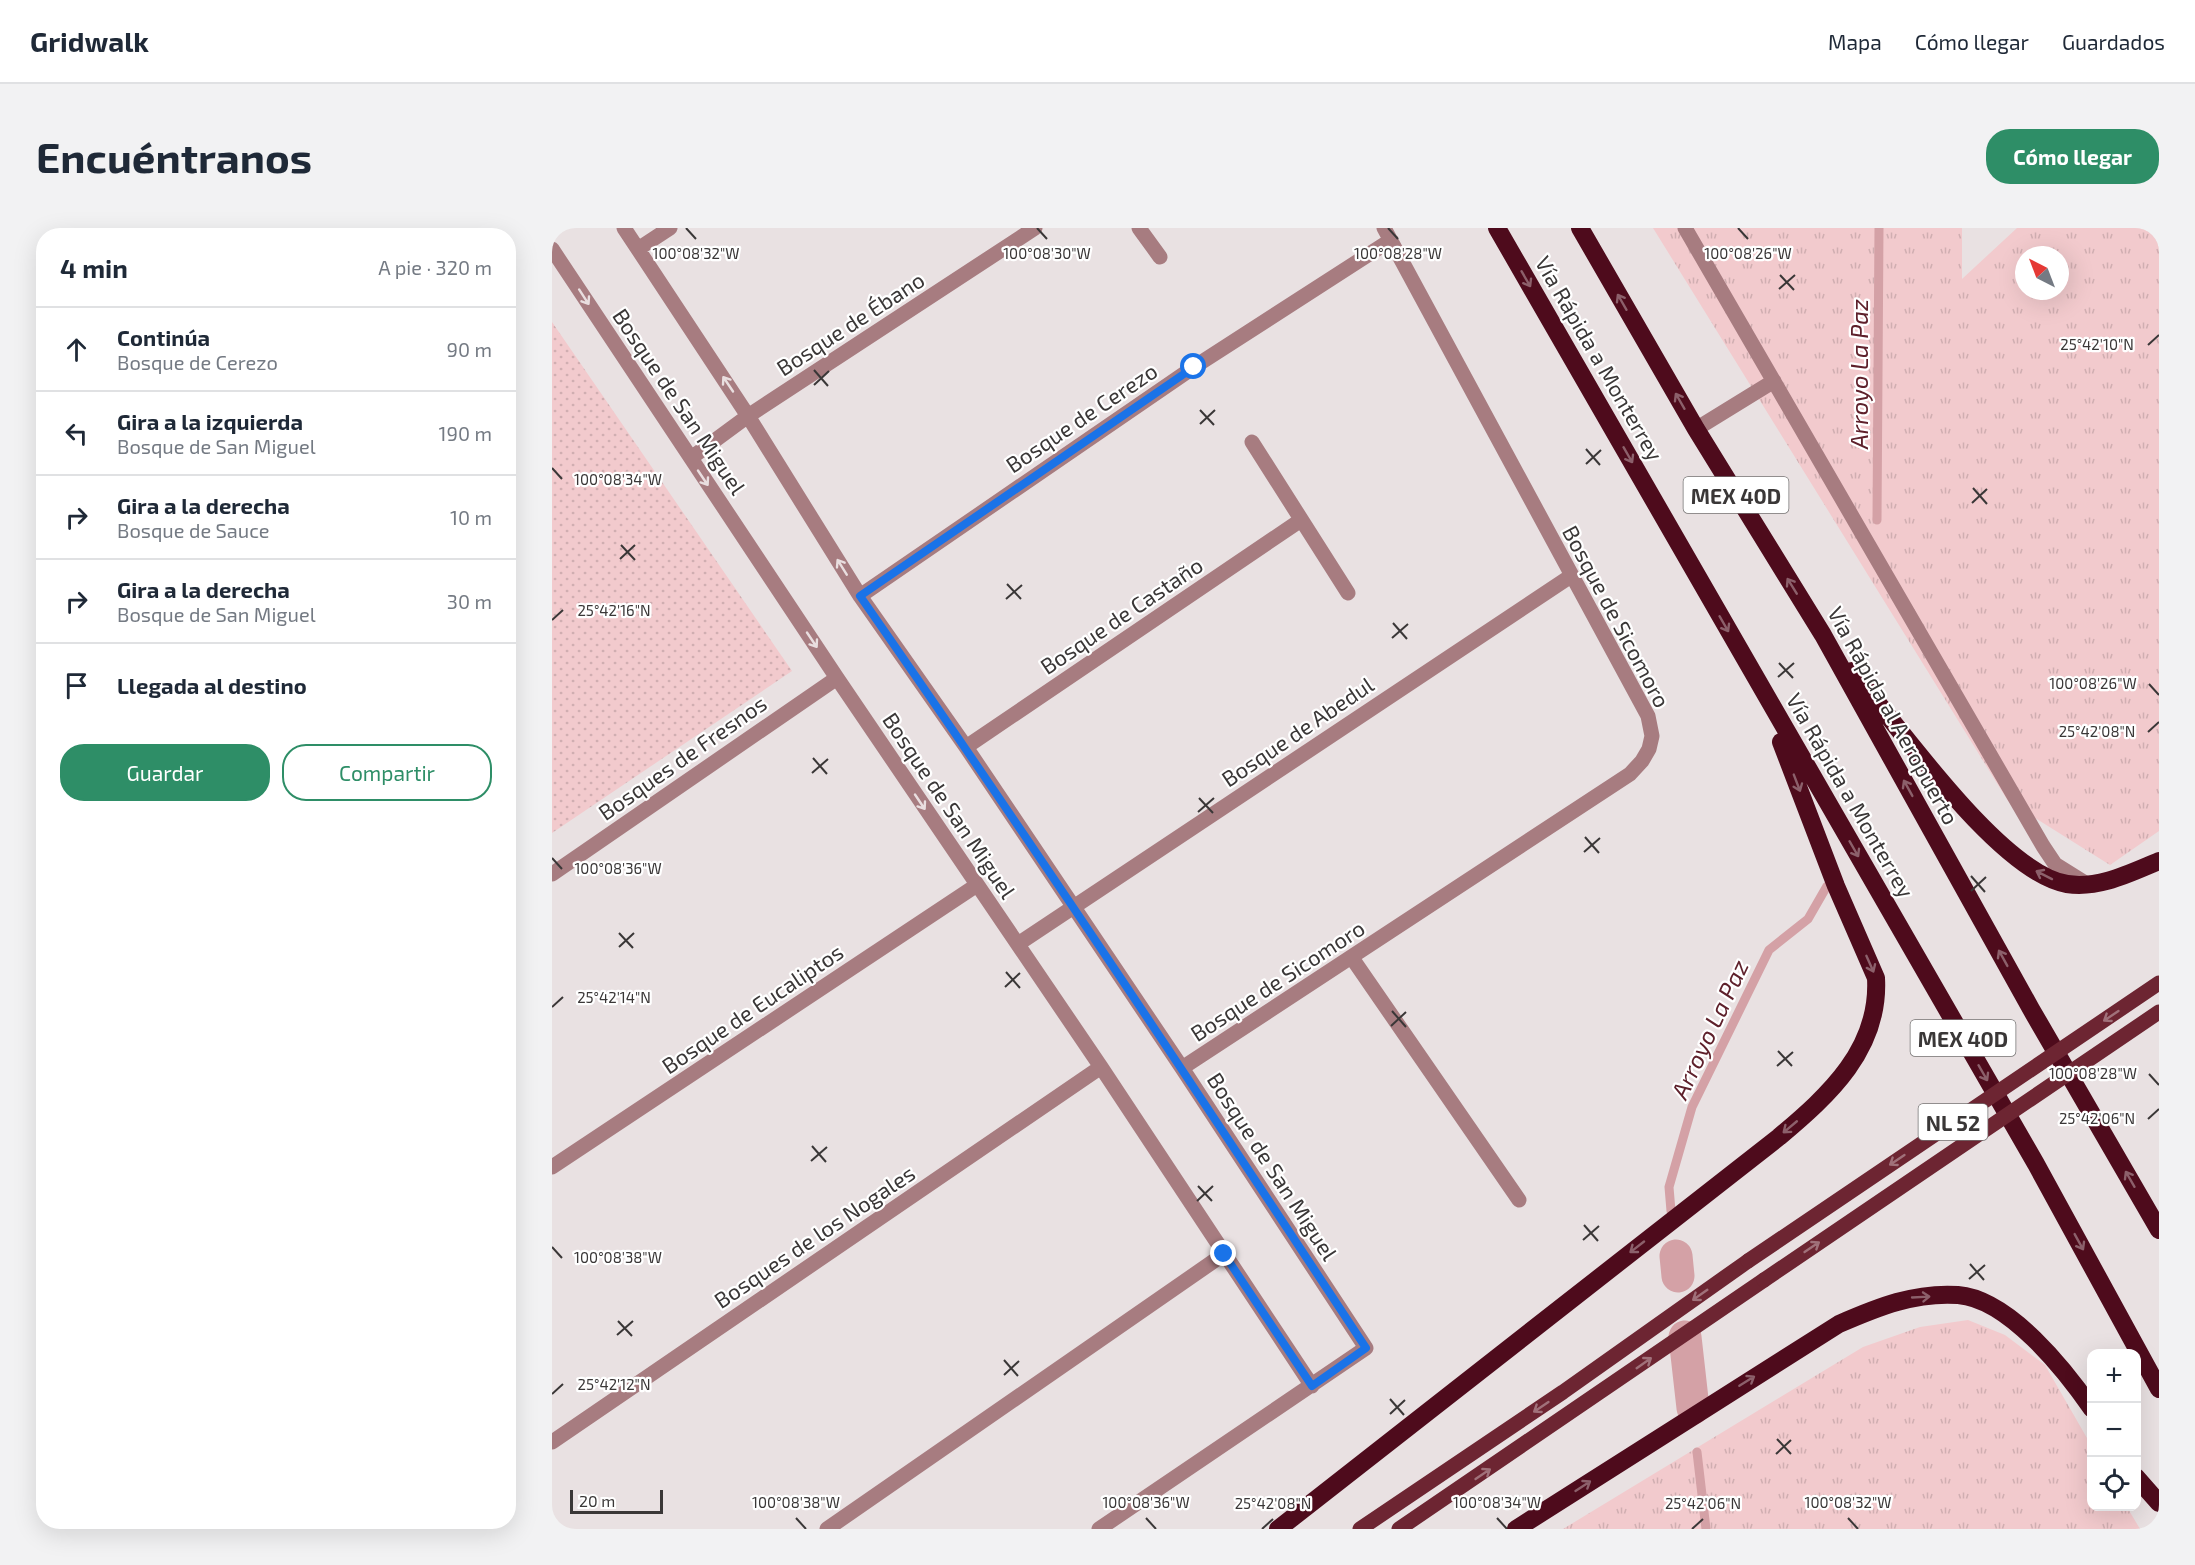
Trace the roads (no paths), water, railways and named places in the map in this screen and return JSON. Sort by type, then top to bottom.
[{"type":"highway","name":"Vía Rápida a Monterrey","points":[[1497,228],[2030,1154],[2159,1389]]},
{"type":"highway","name":"Vía Rápida al Aeropuerto","points":[[1580,228],[1696,429],[1823,635],[2031,1010],[2159,1230]]},
{"type":"highway","points":[[1823,635],[1935,774],[1970,813],[2003,846],[2044,877],[2066,884],[2090,885],[2159,861]]},
{"type":"highway","points":[[1278,1529],[1779,1137],[1830,1090],[1855,1059],[1873,1023],[1877,994],[1876,978],[1836,886],[1761,690]]},
{"type":"highway","points":[[1516,1529],[1839,1324],[1882,1306],[1911,1298],[1960,1295],[1992,1308],[2045,1349],[2087,1404]]},
{"type":"highway","points":[[2141,1483],[2159,1503]]},
{"type":"main road","name":"NL 52","points":[[1360,1529],[1563,1392],[1748,1261],[2159,983]]},
{"type":"main road","points":[[1399,1529],[2159,1012]]},
{"type":"street","name":"Bosque de San Miguel","points":[[552,249],[837,678],[1101,1067],[1312,1386],[1366,1348],[1073,906],[966,747],[860,596],[748,416],[624,228]]},
{"type":"street","points":[[638,249],[670,228]]},
{"type":"street","name":"Bosque de Ébano","points":[[691,458],[748,416],[1035,228]]},
{"type":"street","points":[[1140,228],[1160,257]]},
{"type":"street","points":[[1685,228],[2043,846],[2055,864],[2071,876],[2090,885]]},
{"type":"street","name":"Bosque de Sicomoro","points":[[1182,1068],[1630,774],[1642,761],[1652,736],[1648,716],[1637,690],[1571,576],[1388,234]]},
{"type":"street","name":"Bosque de Cerezo","points":[[860,596],[1388,234]]},
{"type":"street","points":[[1696,429],[1774,381]]},
{"type":"street","points":[[1252,442],[1348,593]]},
{"type":"street","name":"Bosque de Castaño","points":[[966,747],[1301,520]]},
{"type":"street","name":"Bosque de Abedul","points":[[1018,944],[1571,576]]},
{"type":"street","name":"Bosques de Fresnos","points":[[552,874],[837,678]]},
{"type":"street","points":[[2138,870],[2159,856]]},
{"type":"street","name":"Bosque de Eucaliptos","points":[[552,1167],[977,885]]},
{"type":"street","points":[[1352,958],[1519,1200]]},
{"type":"street","name":"Bosques de los Nogales","points":[[552,1442],[1101,1067]]},
{"type":"street","points":[[827,1529],[1224,1254]]},
{"type":"street","points":[[1099,1529],[1312,1386]]},
{"type":"waterway","name":"Arroyo La Paz","points":[[1877,520],[1879,228]]},
{"type":"waterway","name":"Arroyo La Paz","points":[[1671,1211],[1669,1187],[1692,1107],[1769,950],[1808,919],[1827,886]]},
{"type":"waterway","points":[[1676,1256],[1678,1276]]},
{"type":"waterway","points":[[1685,1337],[1693,1408]]},
{"type":"waterway","name":"Arroyo La Paz","points":[[1697,1452],[1706,1529]]}]
